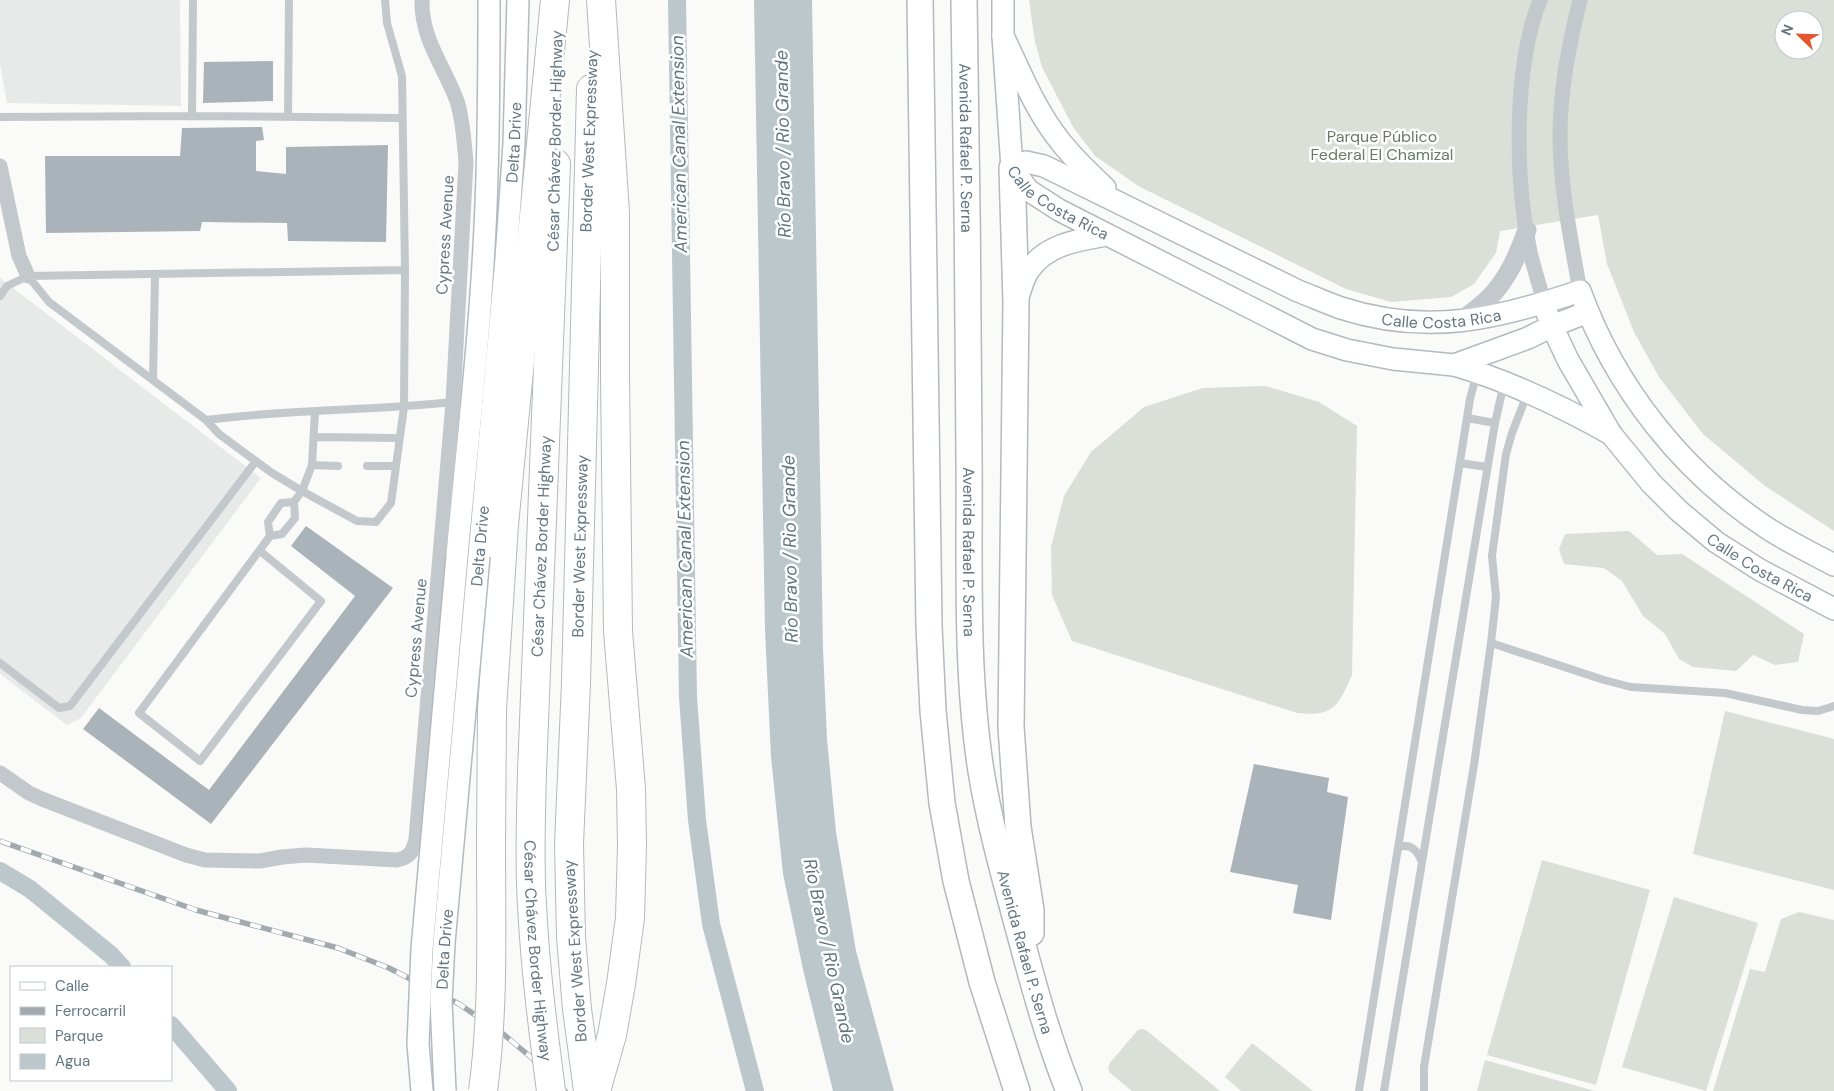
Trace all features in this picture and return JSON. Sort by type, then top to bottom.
[{"type":"highway","name":"César Chávez Border Highway","points":[[551,1091],[541,1014],[532,905],[530,838],[556,158],[557,0]]},
{"type":"highway","points":[[482,1091],[486,1068],[491,965],[492,709],[504,525],[557,0]]},
{"type":"highway","name":"Border West Expressway","points":[[588,1091],[577,1008],[571,937],[568,844],[576,683],[593,0]]},
{"type":"highway","points":[[596,1091],[612,1035],[621,984],[630,918],[632,845],[631,789],[618,631],[615,213],[601,0]]},
{"type":"highway","points":[[920,0],[928,606],[933,711],[942,804],[956,881],[982,982],[1017,1091]]},
{"type":"highway","name":"Avenida Rafael P. Serna","points":[[964,0],[968,215],[972,689],[980,769],[991,825],[1032,978],[1055,1056],[1069,1091]]},
{"type":"highway","points":[[1012,168],[1016,302],[1011,727],[1018,827],[1031,910],[1032,978]]},
{"type":"main road","name":"Delta Drive","points":[[422,1091],[418,1044],[422,949],[476,357],[485,227],[489,0]]},
{"type":"main road","name":"Delta Drive","points":[[445,1091],[441,1001],[444,943],[506,258],[514,144],[518,0]]},
{"type":"main road","points":[[1003,0],[1003,36],[1012,168]]},
{"type":"main road","points":[[1003,36],[1037,106],[1058,140],[1123,205]]},
{"type":"main road","name":"Calle Costa Rica","points":[[1580,291],[1544,303],[1486,318],[1460,322],[1422,323],[1376,317],[1341,308],[1298,291],[1044,166],[1026,162],[1012,168],[1028,190],[1059,210],[1312,339],[1347,350],[1393,359],[1454,366],[1528,338],[1588,312]]},
{"type":"main road","points":[[1016,302],[1028,271],[1037,261],[1052,250],[1070,241],[1107,236]]},
{"type":"main road","points":[[1580,291],[1588,312],[1616,367],[1646,412],[1687,462],[1727,499],[1768,529],[1834,564]]},
{"type":"main road","name":"Calle Costa Rica","points":[[1544,303],[1552,326],[1568,360],[1611,434],[1651,483],[1679,511],[1716,542],[1760,570],[1834,609]]},
{"type":"main road","points":[[1454,366],[1505,382],[1565,408],[1611,434]]},
{"type":"street","name":"Cypress Avenue","points":[[0,773],[29,793],[42,799],[186,855],[206,860],[260,861],[306,855],[397,860],[407,858],[414,851],[453,402],[466,162],[463,130],[456,101],[426,33],[422,13],[422,0]]},
{"type":"street","points":[[1540,0],[1526,53],[1521,102],[1519,163],[1526,230],[1544,303]]},
{"type":"street","points":[[1580,0],[1569,44],[1562,90],[1560,136],[1564,193],[1580,291]]},
{"type":"street","points":[[0,166],[19,256],[28,276]]},
{"type":"street","points":[[1460,322],[1488,298],[1507,274],[1517,258],[1526,230]]},
{"type":"lane","points":[[192,116],[193,0]]},
{"type":"lane","points":[[288,117],[289,0]]},
{"type":"lane","points":[[28,276],[49,302],[206,420],[219,434],[256,461],[302,491],[357,521],[376,522],[390,503],[404,407],[405,270],[402,76],[387,23],[385,0]]},
{"type":"lane","points":[[0,117],[402,118]]},
{"type":"lane","points":[[0,296],[7,286],[28,276],[155,276],[405,270]]},
{"type":"lane","points":[[153,380],[155,276]]},
{"type":"lane","points":[[1359,1091],[1470,399],[1478,372]]},
{"type":"lane","points":[[1384,1091],[1487,467],[1505,382]]},
{"type":"lane","points":[[1424,1091],[1424,1067],[1472,775],[1491,643],[1496,597],[1492,556],[1506,454],[1528,392]]},
{"type":"lane","points":[[206,420],[255,414],[404,407],[453,402]]},
{"type":"lane","points":[[270,536],[282,534],[295,518],[294,502],[302,491],[312,465],[315,412]]},
{"type":"lane","points":[[1467,418],[1495,423]]},
{"type":"lane","points":[[314,437],[398,438]]},
{"type":"lane","points":[[0,663],[60,708],[70,706],[256,461]]},
{"type":"lane","points":[[1460,463],[1487,467]]},
{"type":"lane","points":[[312,465],[338,466]]},
{"type":"lane","points":[[367,466],[396,466]]},
{"type":"lane","points":[[260,551],[321,601],[200,761],[139,712],[260,551],[270,536],[268,522],[281,503],[294,502]]},
{"type":"lane","points":[[1491,643],[1631,687],[1725,693],[1802,710],[1818,710],[1834,706]]},
{"type":"lane","points":[[1399,847],[1408,845],[1412,847],[1418,854],[1421,862]]},
{"type":"shaded area","points":[[0,0],[180,0],[181,106],[7,103],[0,64]]},
{"type":"shaded area","points":[[0,278],[261,478],[81,718],[67,725],[0,674]]},
{"type":"green space","name":"Parque Público Federal El Chamizal","points":[[1029,0],[1834,0],[1834,531],[1765,486],[1703,434],[1659,377],[1634,332],[1607,264],[1598,215],[1500,231],[1496,253],[1474,284],[1451,297],[1391,302],[1346,289],[1140,187],[1095,156],[1073,127],[1042,67],[1035,42]]},
{"type":"green space","points":[[1266,386],[1319,402],[1357,426],[1352,675],[1338,702],[1327,711],[1319,713],[1297,713],[1072,641],[1052,595],[1051,547],[1064,496],[1091,452],[1144,407],[1203,388]]},
{"type":"green space","points":[[1629,531],[1657,555],[1682,554],[1804,634],[1798,662],[1775,665],[1753,655],[1736,671],[1693,667],[1679,659],[1665,634],[1643,616],[1622,581],[1604,568],[1564,564],[1559,549],[1565,534]]},
{"type":"green space","points":[[1725,711],[1834,739],[1834,890],[1693,854]]},
{"type":"green space","points":[[1542,860],[1650,890],[1596,1085],[1487,1055]]},
{"type":"green space","points":[[1674,897],[1758,923],[1706,1091],[1622,1067]]},
{"type":"green space","points":[[1799,912],[1834,920],[1834,1091],[1713,1091],[1750,969],[1765,972],[1781,919]]},
{"type":"green space","points":[[1138,1030],[1146,1030],[1220,1091],[1132,1091],[1110,1073],[1108,1068],[1109,1064]]},
{"type":"green space","points":[[1252,1043],[1313,1091],[1241,1091],[1225,1077]]},
{"type":"green space","points":[[1485,1060],[1595,1091],[1477,1091]]},
{"type":"water","name":"Río Bravo / Rio Grande","points":[[754,0],[812,0],[823,649],[827,739],[836,832],[856,951],[894,1091],[833,1091],[804,974],[783,874],[771,757],[765,630]]},
{"type":"building","points":[[273,61],[273,101],[203,103],[204,62]]},
{"type":"building","points":[[262,127],[264,140],[256,141],[256,171],[286,174],[286,147],[388,145],[386,242],[288,241],[287,223],[202,222],[200,231],[46,233],[45,156],[180,156],[182,128]]},
{"type":"building","points":[[306,526],[393,588],[211,824],[83,729],[99,708],[209,790],[355,596],[291,546]]},
{"type":"building","points":[[1254,764],[1329,778],[1327,792],[1348,797],[1331,920],[1293,913],[1298,885],[1230,872]]},
{"type":"waterway","name":"American Canal Extension","points":[[677,0],[688,697],[697,820],[711,924],[755,1091]]},
{"type":"waterway","points":[[0,871],[30,889],[111,955],[121,966]]},
{"type":"waterway","points":[[172,1026],[228,1091]]},
{"type":"railway","points":[[0,841],[196,910],[338,948],[389,968],[459,1004],[502,1033],[533,1059],[565,1091]]}]
